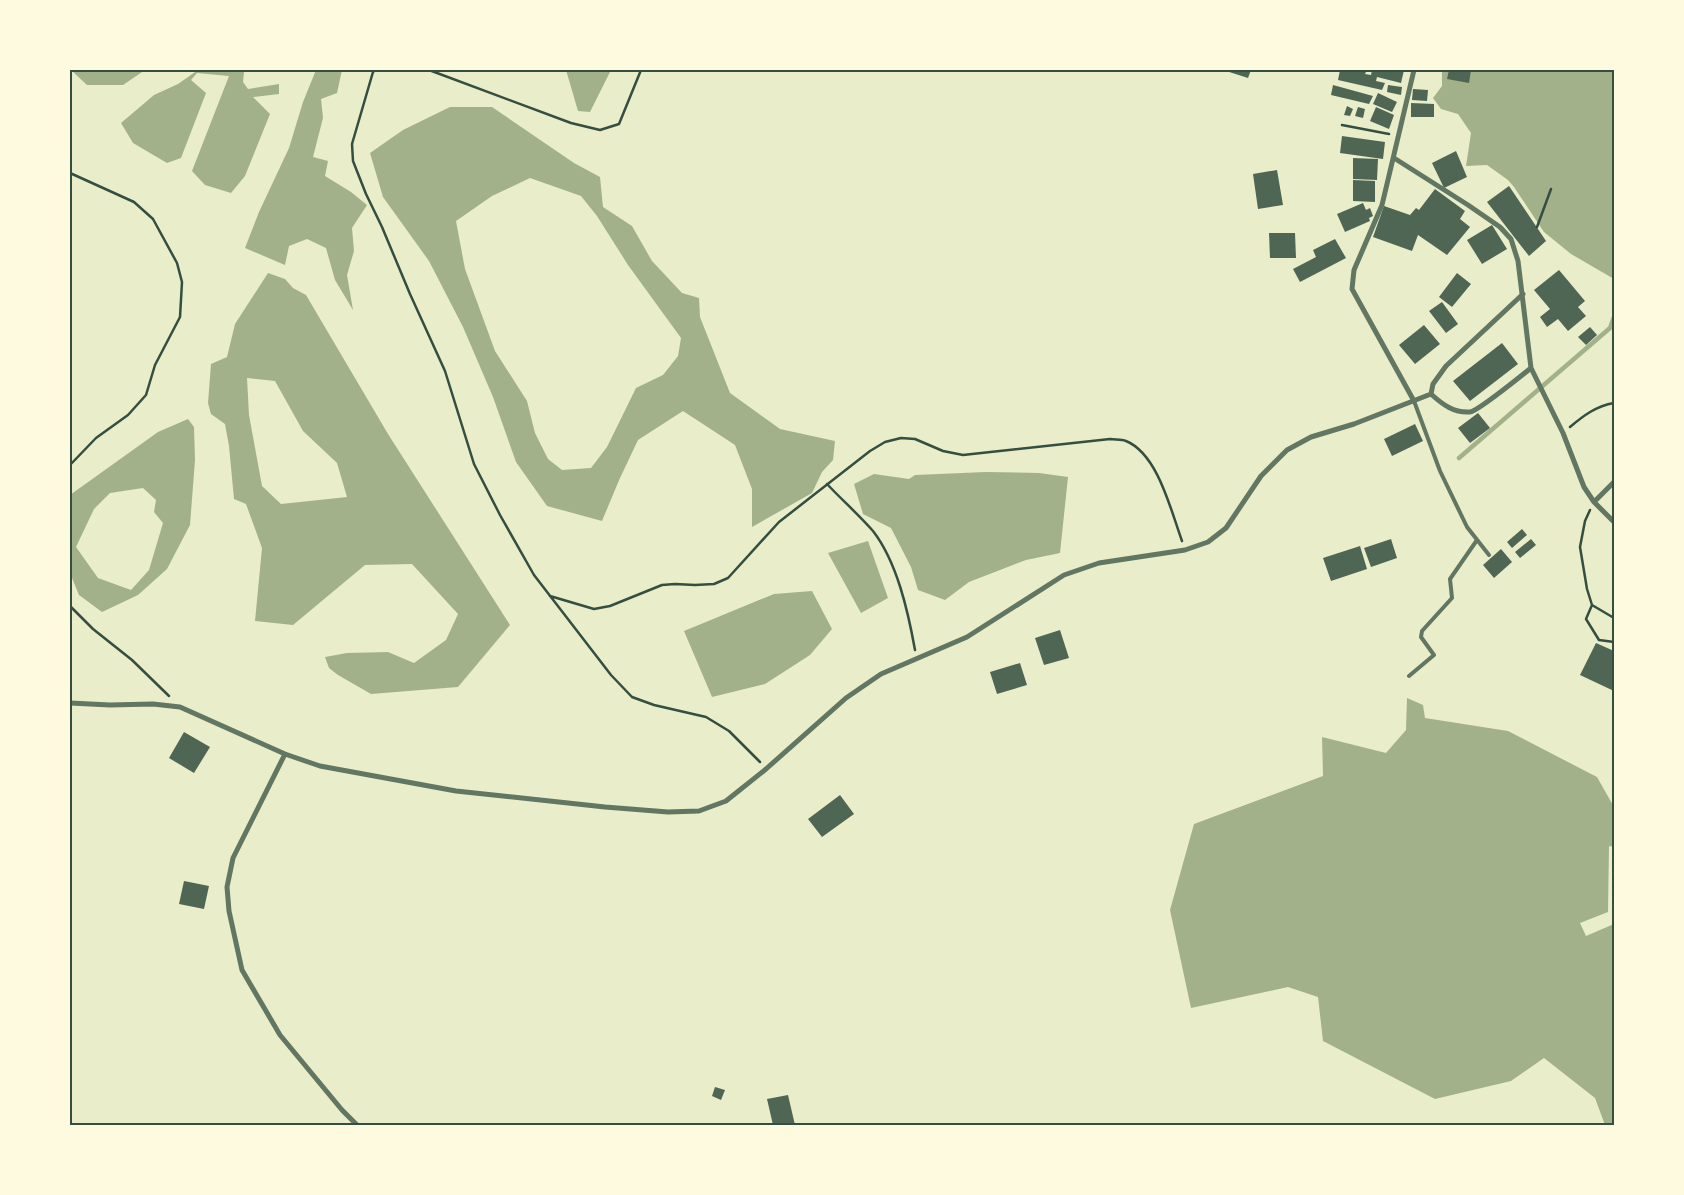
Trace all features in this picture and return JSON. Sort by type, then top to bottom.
[{"type":"street","points":[[1414,70],[1382,205],[1354,270],[1352,289],[1414,401]]},
{"type":"street","points":[[1394,158],[1500,227],[1511,239],[1518,261],[1531,368],[1563,433],[1584,487],[1594,502],[1614,522]]},
{"type":"street","points":[[1432,394],[1433,384],[1446,366],[1523,294]]},
{"type":"street","points":[[1432,394],[1440,402],[1455,411],[1472,412],[1531,368]]},
{"type":"street","points":[[70,703],[110,705],[153,704],[180,707],[285,754],[320,766],[456,791],[668,812],[699,811],[726,801],[766,769],[846,698],[881,674],[967,637],[1064,575],[1099,563],[1185,550],[1208,542],[1226,528],[1261,476],[1287,450],[1311,437],[1354,424],[1432,394]]},
{"type":"street","points":[[1594,502],[1614,482]]},
{"type":"street","points":[[285,754],[233,858],[227,887],[229,911],[242,970],[280,1035],[342,1110],[358,1125]]},
{"type":"lane","points":[[1414,401],[1440,471],[1467,527],[1489,555]]},
{"type":"lane","points":[[1409,676],[1434,655],[1421,637],[1422,631],[1452,598],[1450,579],[1477,540]]},
{"type":"path","points":[[375,70],[352,144],[353,161],[445,371],[474,464],[534,576],[611,675],[632,697],[654,705],[706,717],[730,731],[766,769]]},
{"type":"path","points":[[429,70],[571,123],[600,130],[619,124],[641,70]]},
{"type":"path","points":[[1342,125],[1399,136]]},
{"type":"path","points":[[70,173],[134,202],[153,219],[177,263],[182,282],[180,317],[156,365],[146,395],[128,415],[96,438],[70,465]]},
{"type":"path","points":[[1537,227],[1551,189]]},
{"type":"path","points":[[1563,433],[1585,414],[1614,403]]},
{"type":"path","points":[[549,596],[594,608],[610,606],[662,585],[714,584],[728,578],[779,522],[877,446],[901,438],[915,439],[943,451],[963,455],[1110,439],[1125,441],[1136,448],[1148,460],[1159,479],[1185,550]]},
{"type":"path","points":[[828,484],[873,532],[891,562],[910,623],[917,658]]},
{"type":"path","points":[[1594,502],[1585,521],[1580,547],[1587,589],[1592,604],[1614,618]]},
{"type":"path","points":[[1592,604],[1586,619],[1599,640],[1614,642]]},
{"type":"path","points":[[70,606],[92,629],[132,660],[180,707]]},
{"type":"shaded area","points":[[71,70],[145,70],[123,85],[87,85]]},
{"type":"shaded area","points":[[198,70],[259,70],[244,72],[243,82],[248,89],[279,84],[279,94],[253,97],[270,114],[245,176],[231,193],[205,185],[192,171],[229,76],[197,73],[191,80],[206,93],[181,158],[167,163],[133,143],[121,123],[154,95],[178,84]]},
{"type":"shaded area","points":[[316,70],[342,70],[337,93],[321,99],[323,118],[313,157],[328,161],[325,176],[351,192],[367,205],[352,228],[354,251],[347,275],[353,310],[335,280],[326,248],[307,239],[289,246],[285,265],[245,248],[259,212],[289,148],[303,102]]},
{"type":"shaded area","points":[[566,70],[607,70],[610,72],[590,112],[578,111]]},
{"type":"shaded area","points":[[1442,70],[1614,70],[1614,279],[1571,254],[1544,232],[1508,180],[1487,165],[1466,166],[1471,133],[1458,114],[1441,109],[1433,98],[1442,86]]},
{"type":"shaded area","points":[[450,107],[492,107],[574,163],[600,177],[603,207],[632,226],[652,261],[682,293],[699,298],[700,317],[730,393],[780,429],[835,441],[833,460],[822,472],[812,493],[752,527],[752,489],[735,445],[683,411],[638,440],[602,521],[547,506],[516,462],[493,397],[463,327],[429,261],[383,197],[370,153],[403,130]],"holes":[[[530,178],[581,196],[597,216],[628,265],[681,338],[678,356],[663,375],[636,388],[607,447],[591,468],[562,470],[548,459],[535,433],[527,401],[495,351],[465,269],[456,221],[492,196]]]},
{"type":"shaded area","points":[[268,273],[285,279],[293,288],[306,295],[388,434],[510,625],[458,687],[371,694],[329,668],[325,657],[347,653],[388,652],[414,663],[446,640],[458,614],[412,564],[365,565],[293,625],[255,621],[262,548],[246,504],[234,499],[225,424],[211,414],[208,403],[211,364],[227,357],[235,324]],"holes":[[[247,378],[275,381],[303,431],[337,463],[347,497],[281,504],[262,486],[249,415]]]},
{"type":"shaded area","points":[[188,419],[194,427],[195,460],[190,525],[167,569],[138,595],[102,612],[79,595],[70,573],[70,495],[158,432]],"holes":[[[143,488],[156,500],[154,512],[163,523],[149,570],[131,590],[98,578],[76,547],[94,509],[110,493]]]},
{"type":"shaded area","points":[[986,472],[1039,473],[1068,477],[1060,553],[1026,560],[969,582],[945,600],[918,590],[911,567],[891,528],[863,514],[854,484],[874,474],[909,479],[915,475]]},
{"type":"shaded area","points":[[868,541],[888,598],[861,613],[828,553]]},
{"type":"shaded area","points":[[812,591],[832,629],[810,655],[765,684],[712,697],[684,631],[774,594]]},
{"type":"shaded area","points":[[1407,698],[1423,705],[1425,718],[1508,731],[1597,777],[1614,807],[1614,847],[1609,846],[1608,912],[1580,923],[1586,936],[1614,924],[1614,1125],[1605,1125],[1595,1098],[1544,1058],[1511,1081],[1435,1099],[1323,1041],[1318,997],[1288,987],[1191,1008],[1170,910],[1194,824],[1323,776],[1322,737],[1386,753],[1406,730]]},
{"type":"building","points":[[1223,70],[1251,70],[1248,78]]},
{"type":"building","points":[[1340,70],[1367,70],[1365,74],[1371,75],[1372,70],[1404,70],[1401,83],[1377,77],[1376,81],[1385,83],[1382,90],[1338,80]]},
{"type":"building","points":[[1449,70],[1471,70],[1469,83],[1447,79]]},
{"type":"building","points":[[1333,85],[1373,96],[1369,104],[1331,95]]},
{"type":"building","points":[[1388,85],[1402,87],[1401,95],[1387,92]]},
{"type":"building","points":[[1413,89],[1428,90],[1427,101],[1412,100]]},
{"type":"building","points":[[1378,93],[1397,102],[1392,112],[1373,104]]},
{"type":"building","points":[[1411,103],[1434,104],[1434,117],[1411,117]]},
{"type":"building","points":[[1347,106],[1353,109],[1350,116],[1344,115]]},
{"type":"building","points":[[1358,107],[1365,109],[1363,118],[1355,116]]},
{"type":"building","points":[[1376,107],[1394,115],[1389,129],[1370,121]]},
{"type":"building","points":[[1342,136],[1385,142],[1383,159],[1340,153]]},
{"type":"building","points":[[1456,151],[1467,177],[1444,188],[1432,163]]},
{"type":"building","points":[[1353,158],[1378,159],[1377,180],[1353,179]]},
{"type":"building","points":[[1277,170],[1283,205],[1258,209],[1253,174]]},
{"type":"building","points":[[1353,180],[1375,181],[1375,202],[1353,201]]},
{"type":"building","points":[[1509,186],[1546,241],[1529,256],[1487,202]]},
{"type":"building","points":[[1435,189],[1465,211],[1460,219],[1470,227],[1447,255],[1418,235],[1412,251],[1373,237],[1384,206],[1410,215],[1416,208],[1419,210]]},
{"type":"building","points":[[1363,203],[1366,210],[1370,208],[1373,216],[1369,218],[1370,221],[1345,232],[1337,214]]},
{"type":"building","points":[[1492,225],[1507,249],[1482,264],[1467,240]]},
{"type":"building","points":[[1269,233],[1295,233],[1296,258],[1270,258]]},
{"type":"building","points":[[1335,239],[1346,258],[1300,282],[1293,269],[1316,257],[1313,250]]},
{"type":"building","points":[[1559,270],[1585,301],[1578,307],[1586,316],[1568,331],[1558,319],[1547,327],[1540,317],[1550,309],[1534,290]]},
{"type":"building","points":[[1457,273],[1471,284],[1452,307],[1439,297]]},
{"type":"building","points":[[1442,302],[1458,324],[1446,333],[1429,311]]},
{"type":"building","points":[[1424,325],[1440,344],[1415,364],[1399,345]]},
{"type":"building","points":[[1590,327],[1597,335],[1586,345],[1578,337]]},
{"type":"building","points":[[1502,343],[1518,364],[1470,401],[1453,381]]},
{"type":"building","points":[[1478,413],[1490,428],[1470,443],[1458,428]]},
{"type":"building","points":[[1415,424],[1423,441],[1392,456],[1384,439]]},
{"type":"building","points":[[1522,529],[1527,535],[1512,548],[1507,542]]},
{"type":"building","points":[[1391,539],[1397,558],[1371,567],[1364,548]]},
{"type":"building","points":[[1531,539],[1536,545],[1520,558],[1515,552]]},
{"type":"building","points":[[1360,546],[1367,569],[1331,581],[1323,558]]},
{"type":"building","points":[[1501,549],[1512,562],[1494,578],[1483,565]]},
{"type":"building","points":[[1060,630],[1069,658],[1044,665],[1035,638]]},
{"type":"building","points":[[1596,643],[1614,651],[1614,691],[1580,675]]},
{"type":"building","points":[[1020,663],[1027,685],[997,694],[990,672]]},
{"type":"building","points":[[184,732],[210,747],[194,773],[169,758]]},
{"type":"building","points":[[840,795],[854,814],[822,837],[808,819]]},
{"type":"building","points":[[184,881],[209,886],[204,909],[179,904]]},
{"type":"building","points":[[715,1087],[725,1090],[721,1100],[712,1096]]},
{"type":"building","points":[[788,1095],[795,1125],[773,1125],[767,1099]]},
{"type":"waterway","points":[[1459,458],[1610,328],[1614,317]]}]
